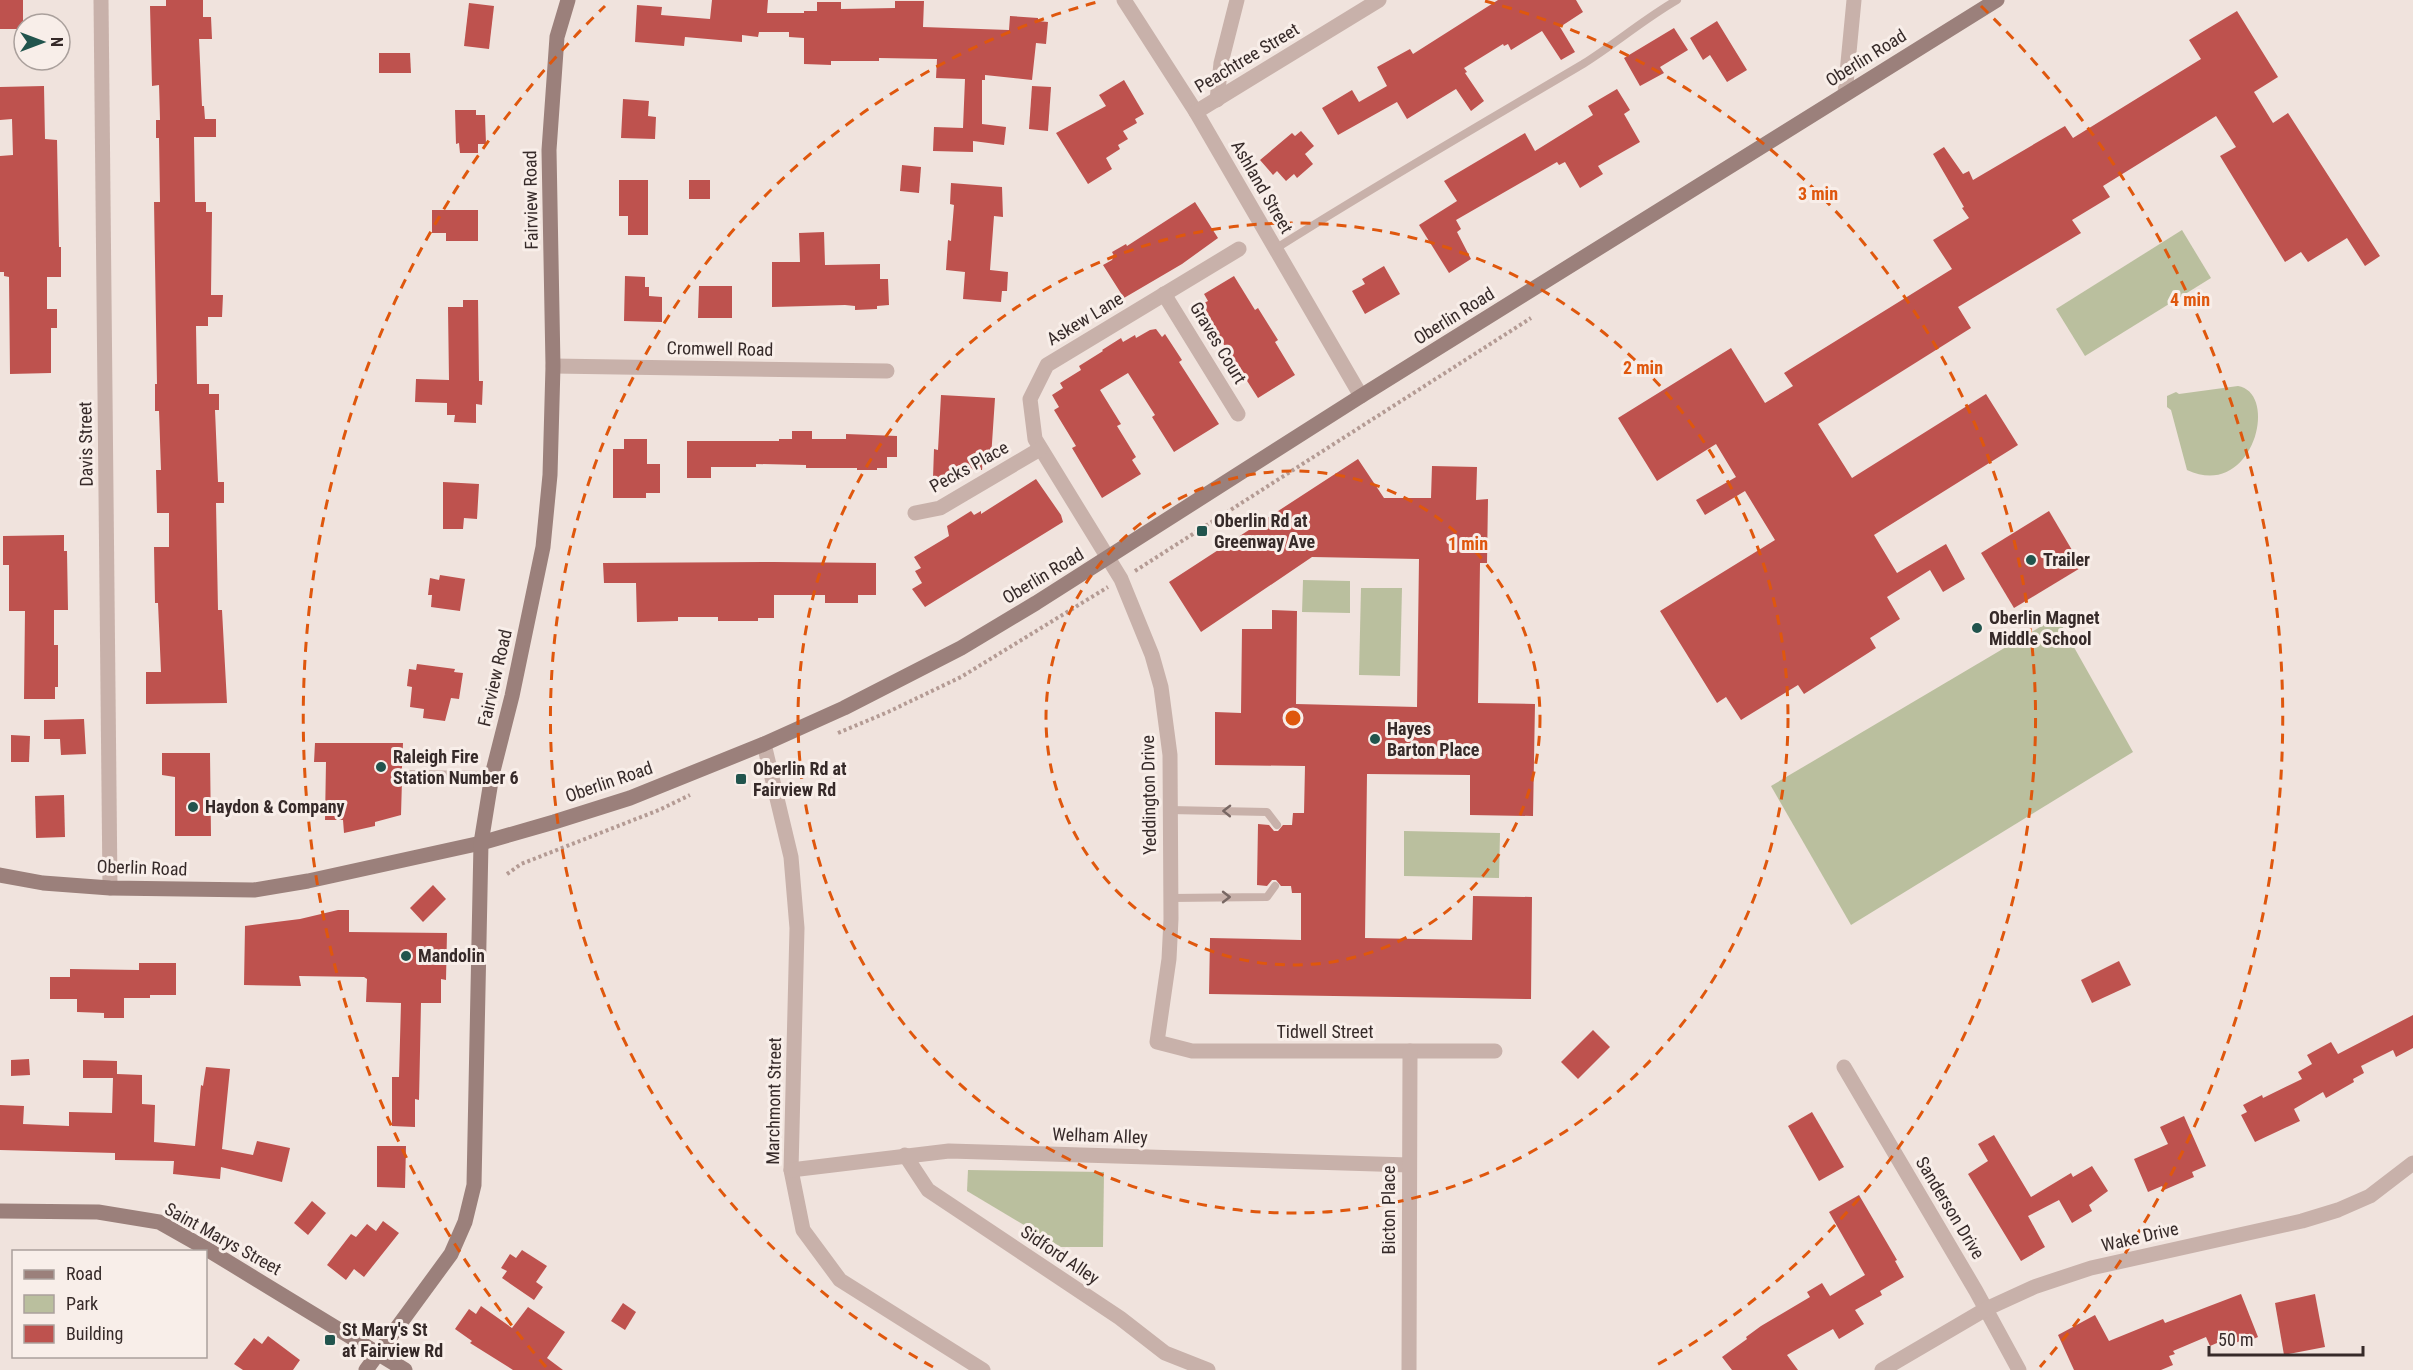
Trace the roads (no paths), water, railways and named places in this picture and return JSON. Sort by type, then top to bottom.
[{"type":"main road","name":"Fairview Road","points":[[366,1370],[451,1254],[465,1222],[474,1185],[481,843],[492,775],[512,696],[543,547],[550,475],[553,366],[549,150],[557,37],[568,0]]},
{"type":"main road","name":"Oberlin Road","points":[[1,876],[43,883],[110,888],[254,890],[309,881],[481,843],[630,798],[764,744],[844,708],[961,648],[1997,0]]},
{"type":"main road","name":"Saint Marys Street","points":[[0,1211],[98,1212],[159,1222],[405,1370]]},
{"type":"street","name":"Davis Street","points":[[101,0],[110,888]]},
{"type":"street","name":"Ashland Street","points":[[1124,0],[1196,112],[1361,396]]},
{"type":"street","points":[[1217,99],[1221,63],[1237,0]]},
{"type":"street","name":"Peachtree Street","points":[[1196,112],[1379,0]]},
{"type":"street","points":[[1845,94],[1854,0]]},
{"type":"street","name":"Askew Lane","points":[[1108,558],[1035,439],[1030,399],[1047,365],[1239,249]]},
{"type":"street","name":"Graves Court","points":[[1164,294],[1238,414]]},
{"type":"street","name":"Cromwell Road","points":[[553,366],[887,371]]},
{"type":"street","name":"Pecks Place","points":[[915,513],[940,508],[1040,449]]},
{"type":"street","name":"Yeddington Drive","points":[[1108,558],[1120,579],[1152,655],[1161,687],[1170,755],[1169,959],[1156,1042]]},
{"type":"street","name":"Marchmont Street","points":[[764,744],[791,857],[796,928],[791,1170],[803,1230],[840,1280],[983,1370]]},
{"type":"street","name":"Tidwell Street","points":[[1156,1042],[1192,1051],[1495,1051]]},
{"type":"street","name":"Bicton Place","points":[[1409,1370],[1410,1051]]},
{"type":"street","name":"Sanderson Drive","points":[[1844,1067],[1986,1309],[2019,1370]]},
{"type":"street","name":"Welham Alley","points":[[791,1170],[840,1166],[905,1155],[949,1151],[1409,1165]]},
{"type":"street","name":"Sidford Alley","points":[[905,1155],[928,1190],[1120,1318],[1166,1353],[1208,1370]]},
{"type":"street","name":"Wake Drive","points":[[1882,1370],[1986,1309],[2034,1287],[2091,1268],[2291,1223],[2338,1210],[2370,1197],[2413,1163]]},
{"type":"lane","points":[[1275,249],[1379,183],[1586,62],[1656,12],[1677,0]]},
{"type":"lane","points":[[402,774],[492,775]]},
{"type":"lane","points":[[1170,810],[1267,812],[1277,825]]},
{"type":"lane","points":[[1171,898],[1267,897],[1275,886]]},
{"type":"place","name":"Oberlin Rd at Greenway Ave","points":[[1202,531]]},
{"type":"place","name":"Trailer","points":[[2031,560]]},
{"type":"place","name":"Oberlin Magnet Middle School","points":[[1977,628]]},
{"type":"place","name":"Hayes Barton Place","points":[[1375,739]]},
{"type":"place","name":"Raleigh Fire Station Number 6","points":[[381,767]]},
{"type":"place","name":"Oberlin Rd at Fairview Rd","points":[[741,779]]},
{"type":"place","name":"Haydon & Company","points":[[193,807]]},
{"type":"place","name":"Mandolin","points":[[406,956]]},
{"type":"place","name":"St Mary's St at Fairview Rd","points":[[330,1340]]}]
